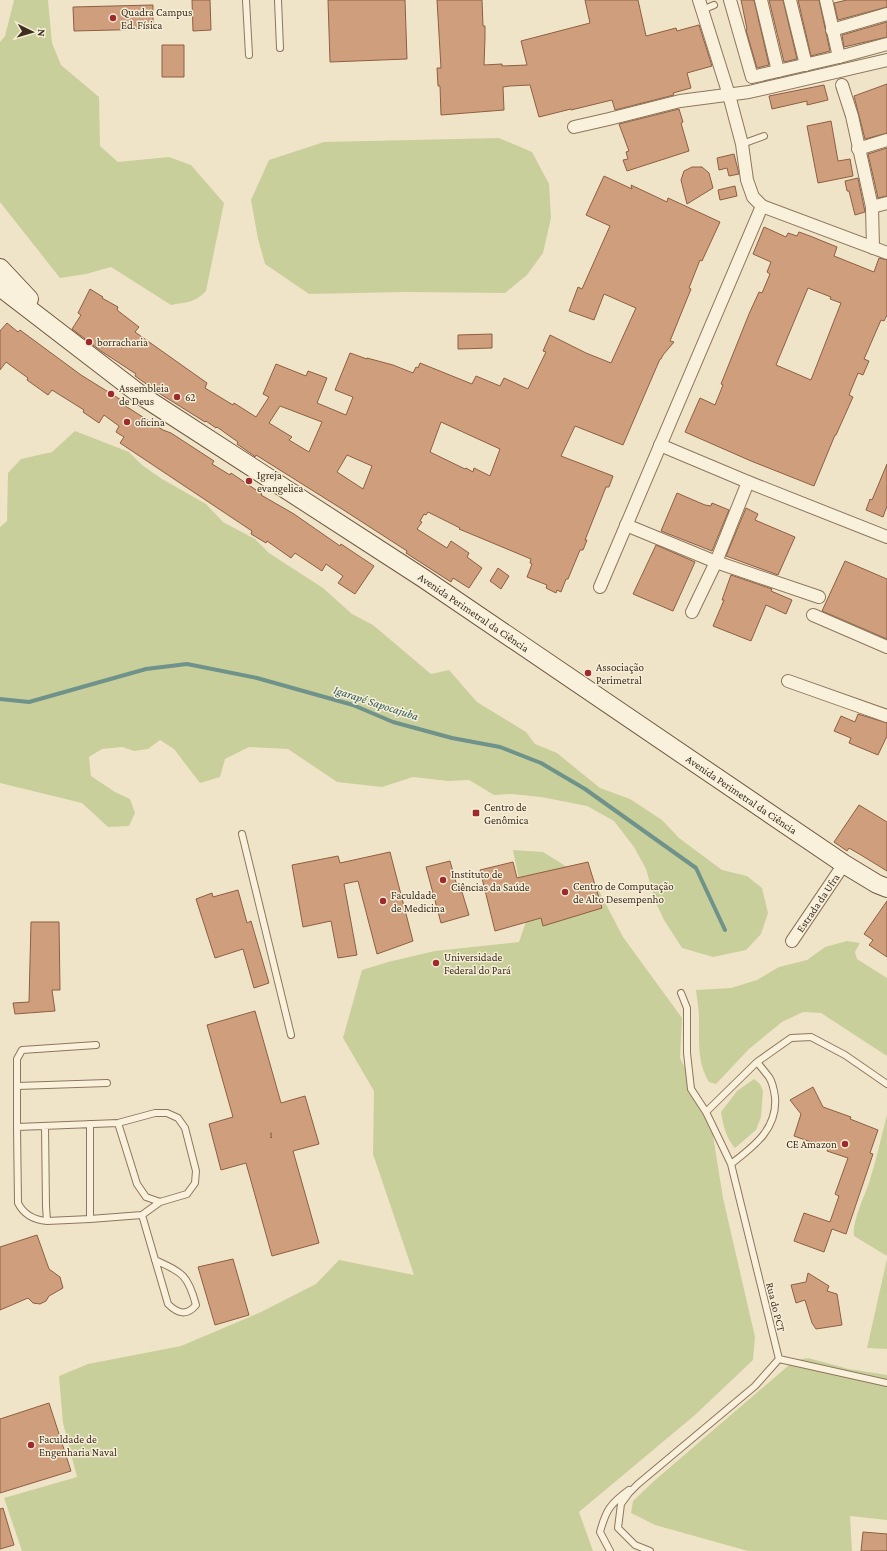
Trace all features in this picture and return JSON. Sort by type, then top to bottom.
[{"type":"main road","name":"Avenida Perimetral da Ciência","points":[[0,268],[69,342]]},
{"type":"main road","name":"Avenida Perimetral da Ciência","points":[[0,287],[69,342],[142,396],[423,578],[844,864],[884,889]]},
{"type":"street","points":[[730,0],[752,77],[839,57],[887,44]]},
{"type":"street","points":[[761,0],[778,71]]},
{"type":"street","points":[[790,0],[806,65]]},
{"type":"street","points":[[826,0],[839,57]]},
{"type":"street","points":[[700,5],[729,95],[742,144],[747,180],[753,197],[762,206],[887,253]]},
{"type":"street","points":[[832,30],[887,14]]},
{"type":"street","points":[[574,127],[609,120],[680,102],[749,92],[887,60]]},
{"type":"street","points":[[842,85],[852,116],[858,149],[872,207],[873,248]]},
{"type":"street","points":[[858,149],[887,140]]},
{"type":"street","points":[[872,207],[887,203]]},
{"type":"street","points":[[600,587],[762,206]]},
{"type":"street","points":[[660,445],[748,482],[887,537]]},
{"type":"street","points":[[692,612],[716,562],[748,482]]},
{"type":"street","points":[[626,525],[716,562],[820,597]]},
{"type":"street","points":[[813,615],[887,647]]},
{"type":"street","points":[[788,681],[887,716]]},
{"type":"street","name":"Estrada da Ufra","points":[[792,941],[844,864]]},
{"type":"lane","points":[[246,0],[249,55]]},
{"type":"lane","points":[[278,0],[280,48]]},
{"type":"lane","points":[[700,5],[714,5]]},
{"type":"lane","points":[[742,144],[764,136]]},
{"type":"lane","points":[[242,834],[290,1035]]},
{"type":"lane","name":"Rua do PCT","points":[[681,993],[687,1008],[688,1053],[691,1089],[706,1112],[730,1164],[779,1359]]},
{"type":"lane","points":[[706,1112],[757,1062],[791,1038],[811,1037],[845,1055],[887,1084]]},
{"type":"lane","points":[[17,1127],[118,1123],[155,1113],[167,1113],[178,1118],[185,1128],[196,1172],[195,1183],[187,1194],[160,1202],[142,1215],[48,1221],[37,1220],[22,1211],[18,1203],[17,1127],[17,1059],[22,1050],[96,1046]]},
{"type":"lane","points":[[730,1164],[752,1148],[766,1134],[776,1106],[774,1087],[768,1076],[757,1062]]},
{"type":"lane","points":[[17,1086],[107,1083]]},
{"type":"lane","points":[[118,1123],[137,1184],[146,1197],[160,1202]]},
{"type":"lane","points":[[90,1124],[90,1219]]},
{"type":"lane","points":[[45,1126],[46,1206],[48,1221]]},
{"type":"lane","points":[[142,1215],[155,1260],[168,1304],[174,1310],[182,1313],[191,1311],[196,1305],[191,1287],[180,1272],[155,1260]]},
{"type":"lane","points":[[650,1551],[635,1545],[618,1528],[621,1504],[638,1484],[755,1386],[779,1359],[887,1384]]},
{"type":"lane","points":[[610,1551],[600,1532],[605,1514],[615,1500],[638,1484]]},
{"type":"green space","points":[[14,0],[48,0],[52,43],[61,65],[99,97],[100,146],[118,162],[169,157],[191,165],[224,203],[206,291],[198,298],[171,305],[111,267],[86,274],[60,278],[0,202],[0,42],[5,36]]},
{"type":"green space","points":[[499,138],[532,152],[549,184],[551,218],[543,253],[527,275],[505,293],[406,292],[309,294],[265,264],[258,239],[251,200],[269,160],[324,142]]},
{"type":"green space","points":[[75,431],[129,452],[142,465],[162,479],[206,504],[223,522],[255,539],[269,553],[323,588],[352,614],[373,625],[431,674],[449,670],[477,702],[526,732],[535,744],[557,753],[600,788],[630,799],[662,820],[679,838],[722,870],[747,876],[762,888],[768,913],[761,934],[746,950],[713,957],[682,948],[664,920],[655,901],[646,869],[634,847],[614,821],[587,806],[541,797],[511,794],[494,795],[469,780],[448,781],[413,777],[382,787],[337,782],[288,749],[249,747],[225,759],[220,777],[200,783],[174,749],[160,740],[148,749],[134,751],[122,747],[102,749],[89,757],[91,776],[115,792],[130,799],[135,813],[129,826],[108,827],[82,803],[0,783],[0,527],[7,521],[8,473],[21,459],[52,452]]},
{"type":"green space","points":[[513,850],[543,852],[596,885],[623,937],[682,1018],[680,1058],[710,1117],[723,1198],[755,1337],[753,1360],[695,1415],[579,1512],[593,1551],[22,1551],[4,1498],[77,1477],[63,1423],[59,1376],[88,1364],[181,1346],[261,1312],[316,1284],[339,1260],[414,1275],[373,1154],[374,1091],[343,1038],[362,970],[435,951],[519,942],[527,919]]},
{"type":"green space","points":[[847,941],[860,943],[855,952],[857,959],[887,978],[887,1056],[821,1013],[803,1012],[782,1022],[749,1049],[716,1084],[709,1082],[702,1067],[696,990],[731,988],[757,980],[779,967],[807,960],[825,947]]},
{"type":"green space","points":[[754,1079],[760,1084],[763,1091],[761,1117],[756,1130],[735,1148],[725,1131],[721,1112],[737,1091]]},
{"type":"green space","points":[[887,1115],[887,1256],[854,1236],[854,1230],[872,1175]]},
{"type":"green space","points":[[887,1259],[887,1349],[867,1348]]},
{"type":"green space","points":[[808,1358],[849,1369],[887,1375],[887,1520],[850,1516],[852,1551],[748,1551],[655,1525],[631,1513],[633,1501],[654,1481],[795,1360]]},
{"type":"building","points":[[192,0],[210,0],[211,30],[193,31]]},
{"type":"building","points":[[328,0],[405,0],[407,59],[330,62]]},
{"type":"building","points":[[437,0],[482,0],[483,26],[485,26],[484,65],[527,65],[521,41],[590,23],[585,0],[638,0],[646,36],[676,28],[677,31],[699,25],[712,66],[687,73],[691,88],[673,93],[674,95],[615,110],[612,100],[539,117],[530,85],[503,87],[504,110],[441,115],[440,86],[438,86],[437,68],[441,68]]},
{"type":"building","points":[[741,0],[754,0],[769,65],[757,68],[746,30]]},
{"type":"building","points":[[769,0],[783,0],[797,59],[784,62]]},
{"type":"building","points":[[798,0],[819,0],[830,51],[811,56]]},
{"type":"building","points":[[847,0],[887,0],[887,7],[838,20],[834,3]]},
{"type":"building","name":"Quadra Campus Ed. Física","points":[[153,5],[153,29],[74,31],[73,7]]},
{"type":"building","points":[[887,22],[887,37],[844,47],[842,35]]},
{"type":"building","points":[[162,45],[184,45],[184,77],[162,77]]},
{"type":"building","points":[[887,84],[887,133],[865,139],[854,96]]},
{"type":"building","points":[[824,85],[828,100],[807,105],[807,101],[772,109],[769,96]]},
{"type":"building","points":[[679,109],[683,122],[681,123],[689,151],[627,171],[623,160],[628,159],[626,152],[629,151],[619,124]]},
{"type":"building","points":[[831,121],[838,161],[850,159],[853,176],[818,183],[807,126]]},
{"type":"building","points":[[887,148],[887,196],[878,198],[868,154]]},
{"type":"building","points":[[734,154],[739,174],[729,176],[727,168],[719,170],[717,158]]},
{"type":"building","points":[[692,167],[702,167],[709,173],[713,188],[687,204],[681,180],[684,171]]},
{"type":"building","points":[[604,176],[632,189],[631,185],[667,202],[668,198],[720,222],[702,261],[700,260],[689,288],[691,289],[670,341],[674,342],[660,359],[623,445],[575,426],[561,456],[613,476],[609,487],[606,487],[585,540],[587,540],[583,550],[580,550],[561,592],[557,590],[556,593],[546,588],[547,585],[527,577],[532,564],[530,563],[531,559],[459,529],[460,528],[428,512],[426,515],[424,514],[420,521],[422,522],[417,529],[447,548],[451,541],[469,553],[467,557],[482,568],[469,588],[453,578],[451,582],[406,553],[407,551],[342,509],[256,455],[255,457],[237,444],[238,442],[217,427],[216,428],[206,421],[205,422],[162,395],[135,376],[136,374],[101,351],[72,329],[81,315],[78,313],[90,289],[118,307],[117,310],[139,327],[135,332],[207,383],[205,388],[233,405],[234,403],[256,417],[269,397],[263,394],[276,364],[306,376],[308,371],[327,378],[317,403],[346,415],[353,397],[335,390],[350,353],[367,359],[393,365],[413,373],[416,367],[418,368],[420,363],[472,384],[476,376],[500,386],[504,378],[528,389],[546,352],[543,351],[550,335],[586,353],[611,363],[636,308],[604,294],[594,320],[569,311],[578,287],[582,289],[610,226],[586,215]],"holes":[[[280,406],[322,422],[309,452],[289,440],[292,437],[269,423]],[[441,422],[500,449],[490,476],[474,468],[473,472],[466,468],[465,469],[430,452]],[[347,455],[372,466],[363,489],[337,472]]]},
{"type":"building","points":[[858,178],[865,212],[855,215],[845,181]]},
{"type":"building","points":[[735,186],[737,196],[720,200],[718,190]]},
{"type":"building","points":[[764,227],[786,237],[788,233],[797,236],[799,232],[837,247],[834,256],[874,272],[879,258],[887,260],[887,315],[884,321],[881,320],[864,359],[869,361],[863,375],[858,373],[849,395],[853,397],[835,435],[814,486],[751,461],[685,432],[700,398],[715,405],[723,385],[721,384],[749,314],[759,292],[762,293],[770,274],[767,272],[771,262],[753,254]],"holes":[[[808,288],[831,297],[830,299],[841,303],[811,380],[776,365]]]},
{"type":"building","points":[[7,323],[18,332],[20,330],[81,375],[126,403],[124,405],[214,461],[212,464],[230,475],[231,473],[262,494],[261,495],[294,514],[340,546],[341,544],[374,566],[355,594],[338,583],[343,576],[326,564],[322,571],[295,553],[291,558],[267,541],[266,543],[251,534],[252,531],[120,443],[124,437],[116,432],[119,426],[104,415],[99,423],[83,412],[84,410],[52,390],[48,395],[6,362],[0,370],[0,331]]},
{"type":"building","points":[[492,334],[492,348],[458,349],[458,335]]},
{"type":"building","points":[[887,464],[887,506],[883,517],[866,510],[870,499],[872,500]]},
{"type":"building","points":[[677,493],[705,505],[711,506],[712,503],[729,510],[712,551],[661,531]]},
{"type":"building","points":[[746,508],[758,514],[755,520],[795,537],[778,575],[726,556]]},
{"type":"building","points":[[656,545],[695,562],[673,611],[633,594]]},
{"type":"building","points":[[845,561],[887,579],[887,639],[822,611]]},
{"type":"building","points":[[498,568],[509,576],[501,589],[490,581]]},
{"type":"building","points":[[731,575],[772,589],[771,591],[792,600],[786,614],[766,605],[751,641],[713,626],[724,600],[722,600]]},
{"type":"building","points":[[858,714],[887,723],[887,736],[878,755],[849,743],[851,738],[834,731],[841,716],[855,722]]},
{"type":"building","points":[[859,805],[887,822],[887,871],[849,848],[847,851],[834,842]]},
{"type":"building","points":[[390,852],[413,941],[377,954],[358,881],[344,884],[357,955],[338,958],[331,921],[303,927],[292,865],[338,856],[340,863]]},
{"type":"building","name":"Instituto de Ciências da Saúde","points":[[450,861],[459,893],[462,892],[469,915],[441,923],[426,867]]},
{"type":"building","points":[[513,862],[517,878],[588,862],[602,908],[543,926],[541,918],[495,931],[480,870]]},
{"type":"building","points":[[238,890],[247,923],[251,921],[269,983],[254,988],[243,949],[215,958],[196,899],[212,893],[213,897]]},
{"type":"building","points":[[887,901],[887,957],[869,945],[873,940],[864,934]]},
{"type":"building","points":[[31,922],[59,922],[60,990],[52,990],[55,1011],[15,1014],[13,1003],[29,1002]]},
{"type":"building","points":[[255,1011],[281,1103],[305,1096],[319,1144],[293,1151],[319,1243],[272,1256],[246,1163],[221,1170],[209,1124],[233,1117],[207,1025]]},
{"type":"building","name":"CE Amazon","points":[[813,1087],[823,1107],[851,1117],[850,1119],[878,1130],[870,1153],[873,1154],[846,1234],[832,1229],[824,1252],[794,1241],[804,1213],[830,1222],[839,1196],[835,1194],[848,1158],[827,1151],[828,1148],[794,1136],[801,1114],[790,1100]]},
{"type":"building","points":[[37,1235],[49,1269],[60,1277],[63,1288],[49,1296],[46,1301],[40,1304],[33,1303],[28,1298],[0,1310],[0,1247]]},
{"type":"building","points":[[233,1259],[249,1315],[215,1325],[198,1267]]},
{"type":"building","points":[[808,1273],[829,1286],[827,1291],[837,1294],[842,1325],[816,1329],[812,1323],[805,1300],[796,1303],[791,1285],[806,1282]]},
{"type":"building","name":"Faculdade de Engenharia Naval","points":[[49,1403],[71,1471],[0,1493],[0,1419]]},
{"type":"building","points":[[3,1508],[14,1545],[0,1549],[0,1509]]},
{"type":"building","points":[[863,1532],[887,1534],[887,1551],[861,1551]]},
{"type":"waterway","name":"Igarapé Sapocajuba","points":[[0,699],[29,702],[146,669],[187,664],[257,678],[353,705],[393,722],[452,738],[500,747],[541,763],[585,789],[696,868],[725,930]]},
{"type":"place","name":"Quadra Campus Ed. Física","points":[[113,18]]},
{"type":"place","name":"borracharia","points":[[89,342]]},
{"type":"place","name":"Assembleia de Deus","points":[[111,394]]},
{"type":"place","name":"62","points":[[177,397]]},
{"type":"place","name":"oficina","points":[[127,422]]},
{"type":"place","name":"Igreja evangelica","points":[[249,481]]},
{"type":"place","name":"Associação Perimetral","points":[[588,673]]},
{"type":"place","name":"Centro de Genômica","points":[[476,813]]},
{"type":"place","name":"Instituto de Ciências da Saúde","points":[[443,880]]},
{"type":"place","name":"Centro de Computação de Alto Desempenho","points":[[565,892]]},
{"type":"place","name":"Faculdade de Medicina","points":[[383,901]]},
{"type":"place","name":"Universidade Federal do Pará","points":[[436,963]]},
{"type":"place","name":"CE Amazon","points":[[845,1144]]},
{"type":"place","name":"Faculdade de Engenharia Naval","points":[[31,1445]]}]
